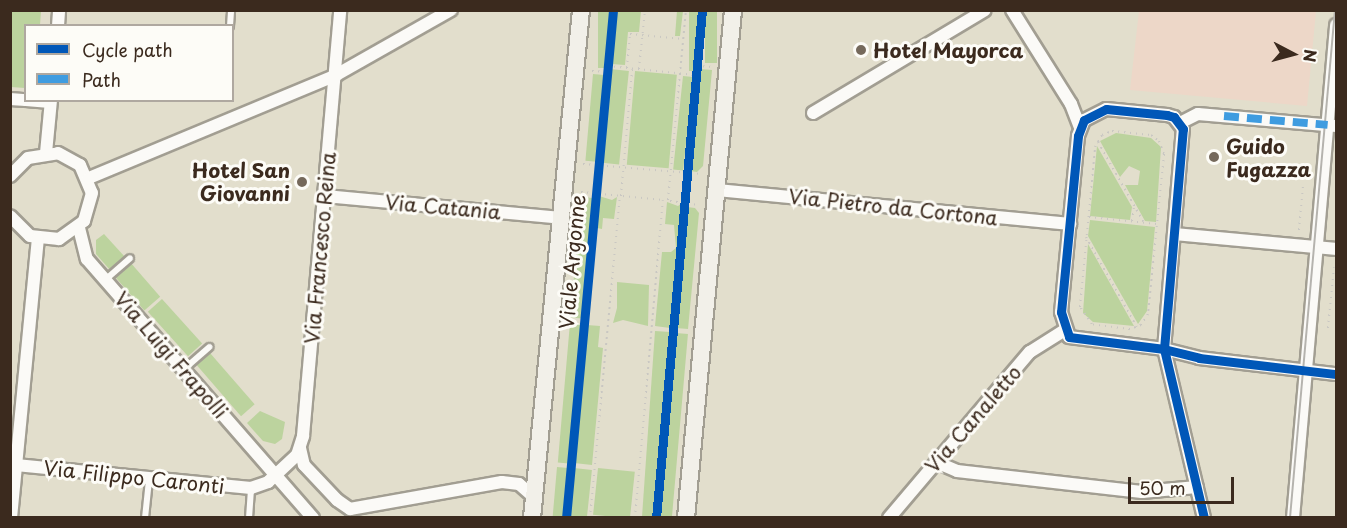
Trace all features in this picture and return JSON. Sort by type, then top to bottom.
[{"type":"street","name":"Via Francesco Reina","points":[[300,448],[325,196],[340,10]]},
{"type":"street","points":[[88,178],[336,75],[451,10]]},
{"type":"street","name":"Viale Argonne","points":[[532,518],[581,10]]},
{"type":"street","points":[[686,518],[732,10]]},
{"type":"street","points":[[813,113],[985,10]]},
{"type":"street","points":[[1012,10],[1071,104],[1080,128],[1061,312],[1065,330],[1076,340],[1164,349],[1199,358],[1336,374]]},
{"type":"street","points":[[1293,518],[1317,247],[1332,126],[1336,24]]},
{"type":"street","points":[[46,153],[50,102]]},
{"type":"street","points":[[1080,128],[1090,114],[1106,110],[1167,115],[1180,123],[1185,137],[1164,349],[1204,518]]},
{"type":"street","points":[[1180,123],[1198,114],[1332,126]]},
{"type":"street","points":[[10,176],[28,158],[46,153],[73,160],[88,178],[91,208],[79,228],[59,238],[38,238],[25,232],[10,216]]},
{"type":"street","name":"Via Pietro da Cortona","points":[[717,190],[1070,225]]},
{"type":"street","name":"Via Catania","points":[[325,196],[561,218]]},
{"type":"street","name":"Via Luigi Frapolli","points":[[79,228],[84,254],[313,518]]},
{"type":"street","points":[[1175,234],[1336,249]]},
{"type":"street","points":[[11,518],[38,238]]},
{"type":"street","name":"Via Canaletto","points":[[889,518],[1030,352],[1065,330]]},
{"type":"street","points":[[252,488],[276,476],[300,448]]},
{"type":"street","points":[[300,448],[304,465],[346,507],[359,509],[502,482],[519,484],[534,497]]},
{"type":"street","points":[[936,462],[957,471],[1142,492],[1197,487]]},
{"type":"street","name":"Via Filippo Caronti","points":[[16,465],[252,488]]},
{"type":"street","points":[[347,518],[359,509]]},
{"type":"lane","points":[[105,280],[130,258]]},
{"type":"lane","points":[[183,370],[209,347]]},
{"type":"lane","points":[[145,518],[148,479]]},
{"type":"lane","points":[[249,518],[252,488]]},
{"type":"path","points":[[639,69],[645,10]]},
{"type":"path","points":[[668,201],[686,10]]},
{"type":"path","points":[[627,68],[630,34],[683,39]]},
{"type":"path","points":[[606,84],[609,55]]},
{"type":"path","points":[[696,86],[698,55]]},
{"type":"path","points":[[592,71],[627,68],[680,73],[713,67]]},
{"type":"path","points":[[1097,141],[1115,131],[1151,135],[1160,141],[1164,154],[1148,314],[1137,327]]},
{"type":"path","points":[[1097,141],[1144,223]]},
{"type":"path","points":[[1097,141],[1080,303],[1082,315],[1098,325],[1137,327]]},
{"type":"path","points":[[684,214],[688,162]]},
{"type":"path","points":[[583,164],[597,180],[620,196],[668,201],[705,174]]},
{"type":"path","points":[[581,192],[597,180],[624,168],[671,172],[702,206]]},
{"type":"path","points":[[1299,230],[1303,186]]},
{"type":"path","points":[[634,518],[663,200]]},
{"type":"path","points":[[1132,222],[1134,206]]},
{"type":"path","points":[[1088,217],[1157,224]]},
{"type":"path","points":[[1086,237],[1137,327]]},
{"type":"path","points":[[1328,328],[1334,267]]},
{"type":"path","points":[[590,517],[600,518]]},
{"type":"shaded area","points":[[1139,11],[1316,11],[1307,106],[1130,90]]},
{"type":"green space","points":[[10,11],[41,11],[40,24],[24,24],[24,88],[11,87]]},
{"type":"green space","points":[[598,11],[610,11],[610,68],[598,68]]},
{"type":"green space","points":[[615,11],[641,11],[639,32],[628,32],[625,65],[611,64]]},
{"type":"green space","points":[[677,11],[683,11],[680,36],[675,36]]},
{"type":"green space","points":[[689,11],[699,11],[699,71],[689,71]]},
{"type":"green space","points":[[705,11],[717,11],[717,63],[705,63]]},
{"type":"green space","points":[[610,69],[629,71],[619,164],[600,162]]},
{"type":"green space","points":[[700,69],[712,70],[703,166],[697,172],[690,171]]},
{"type":"green space","points":[[635,71],[677,75],[669,168],[627,165]]},
{"type":"green space","points":[[593,74],[604,75],[596,162],[585,161]]},
{"type":"green space","points":[[683,76],[693,77],[683,171],[673,169]]},
{"type":"green space","points":[[1116,133],[1151,138],[1161,147],[1156,222],[1145,221],[1125,185],[1138,185],[1140,171],[1129,166],[1120,177],[1100,141]]},
{"type":"green space","points":[[1097,146],[1132,207],[1130,220],[1090,216]]},
{"type":"green space","points":[[599,196],[612,200],[617,197],[614,219],[603,218],[602,229],[597,228],[589,320]]},
{"type":"green space","points":[[581,197],[593,198],[582,319],[570,318]]},
{"type":"green space","points":[[667,202],[678,206],[682,203],[670,328],[655,326],[662,252],[671,252],[676,248],[674,225],[665,224]]},
{"type":"green space","points":[[687,207],[695,208],[699,213],[688,329],[676,328]]},
{"type":"green space","points":[[1090,220],[1155,227],[1147,311],[1138,324],[1088,236]]},
{"type":"green space","points":[[104,234],[125,257],[110,270],[96,254],[96,240]]},
{"type":"green space","points":[[1088,244],[1134,326],[1093,322],[1083,313]]},
{"type":"green space","points":[[130,262],[160,297],[144,310],[114,276]]},
{"type":"green space","points":[[617,282],[649,285],[648,326],[623,320],[613,323],[617,308]]},
{"type":"green space","points":[[162,299],[202,344],[188,356],[148,312]]},
{"type":"green space","points":[[570,323],[581,324],[569,463],[558,462]]},
{"type":"green space","points":[[587,325],[600,326],[598,347],[603,348],[592,465],[574,463]]},
{"type":"green space","points":[[655,331],[670,332],[657,518],[642,518]]},
{"type":"green space","points":[[676,333],[688,334],[672,518],[660,517]]},
{"type":"green space","points":[[210,353],[255,404],[241,416],[196,365]]},
{"type":"green space","points":[[260,411],[285,422],[282,439],[275,444],[263,441],[247,423]]},
{"type":"green space","points":[[557,467],[568,468],[564,518],[553,517]]},
{"type":"green space","points":[[574,468],[592,470],[587,518],[569,517]]},
{"type":"green space","points":[[598,468],[635,472],[630,518],[593,515]]},
{"type":"tram line","points":[[1290,518],[1335,10]]},
{"type":"marked path","points":[[1224,116],[1328,125]]},
{"type":"cycle path","points":[[566,518],[613,10]]},
{"type":"cycle path","points":[[656,518],[702,10]]},
{"type":"cycle path","points":[[1204,518],[1164,349],[1183,129],[1174,117],[1167,115],[1106,109],[1084,120],[1078,136],[1061,312],[1069,337],[1164,349],[1199,358],[1336,374]]},
{"type":"place","name":"Hotel Mayorca","points":[[861,50]]},
{"type":"place","name":"Guido Fugazza","points":[[1214,157]]},
{"type":"place","name":"Hotel San Giovanni","points":[[302,182]]}]
